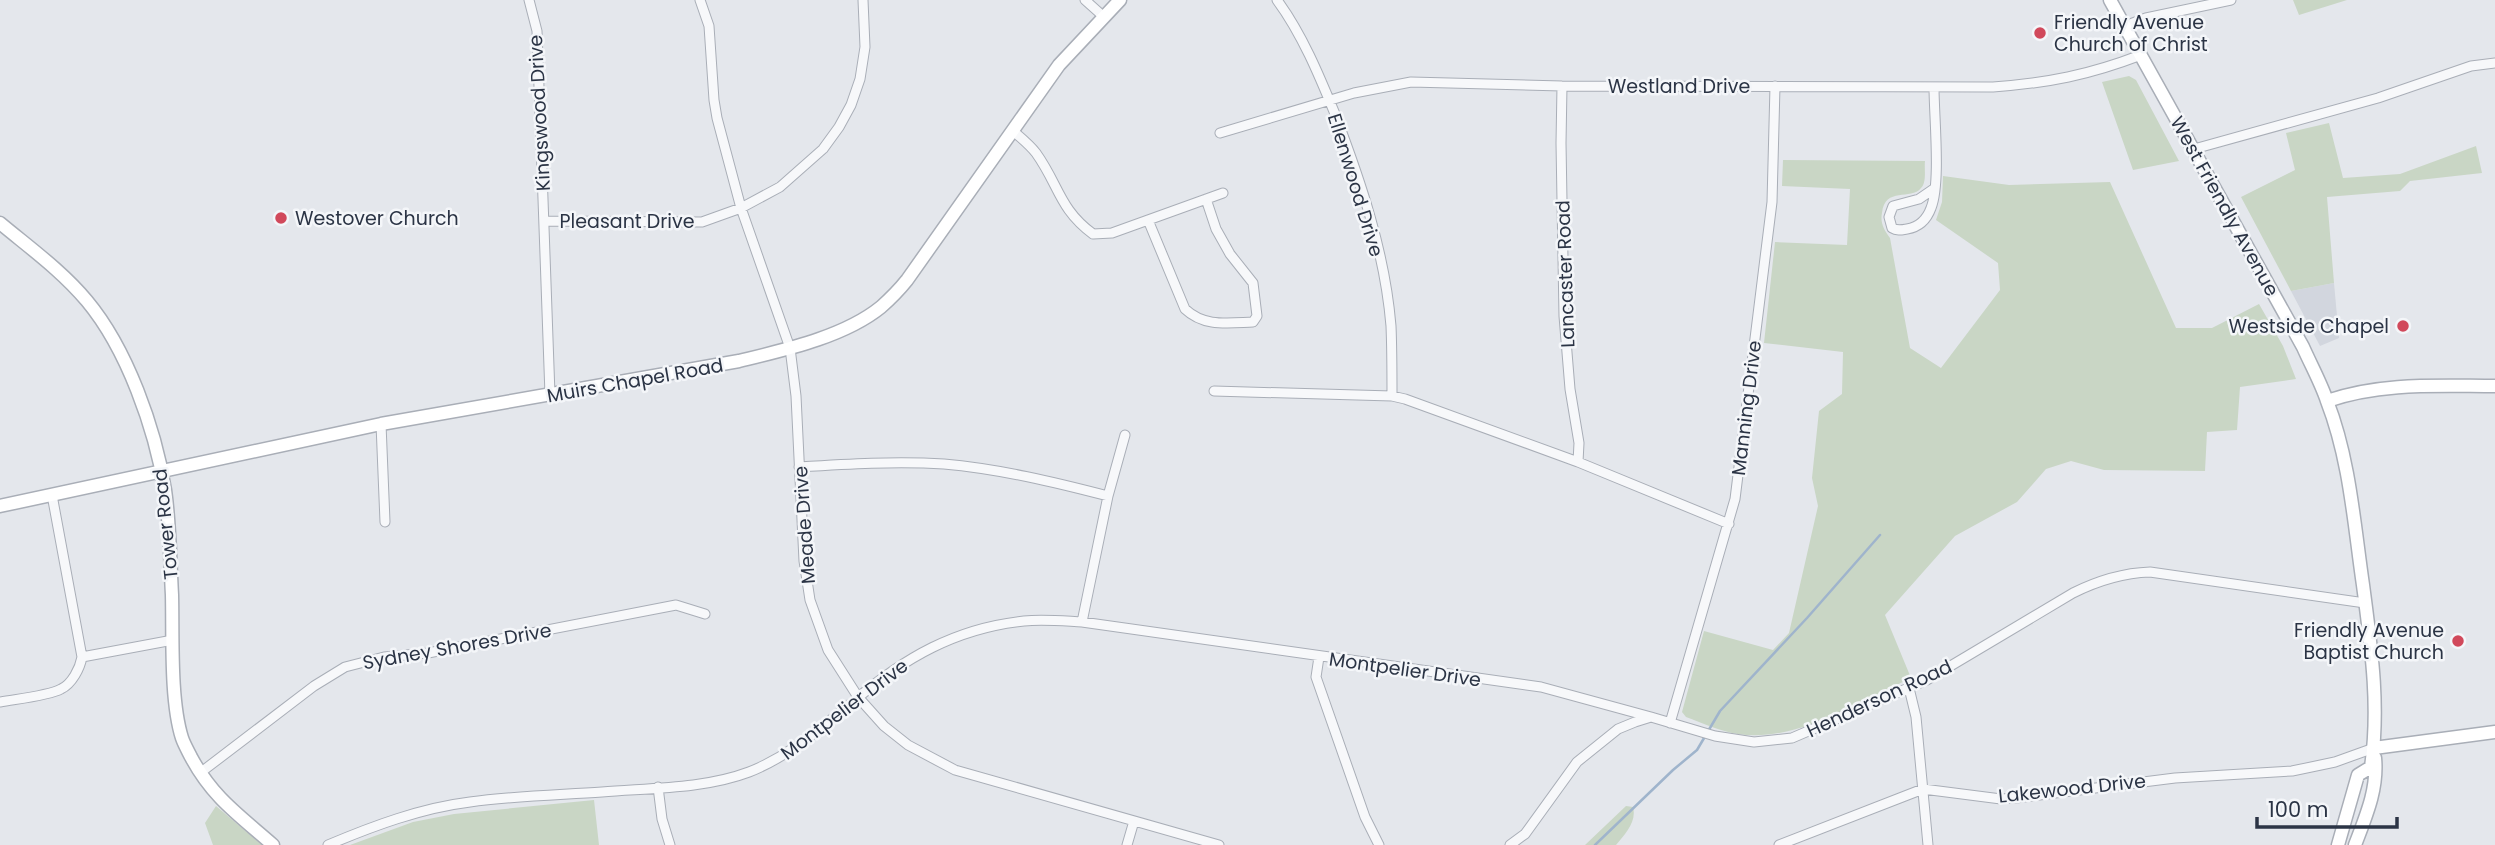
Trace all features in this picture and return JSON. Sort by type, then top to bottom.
[{"type":"main road","name":"Muirs Chapel Road","points":[[0,506],[381,424],[739,361],[790,348],[862,319],[880,308],[914,271],[1059,65],[1120,0]]},
{"type":"main road","name":"West Friendly Avenue","points":[[2110,0],[2301,344],[2328,401],[2346,470],[2365,603],[2376,727],[2371,767],[2358,775],[2338,845]]},
{"type":"main road","name":"Tower Road","points":[[0,223],[63,276],[87,302],[110,332],[124,359],[141,401],[165,489],[175,694],[182,738],[200,774],[215,795],[273,845]]},
{"type":"main road","points":[[2328,401],[2352,392],[2381,388],[2495,386]]},
{"type":"main road","points":[[2374,748],[2495,732]]},
{"type":"main road","name":"West Friendly Avenue","points":[[2355,845],[2369,809],[2376,775],[2374,748]]},
{"type":"street","name":"Kingswood Drive","points":[[528,0],[537,31],[550,395]]},
{"type":"street","name":"Meade Drive","points":[[700,0],[709,26],[717,118],[741,208],[790,348],[796,396],[804,561],[810,600],[828,650],[858,697],[884,726],[908,745],[955,770],[1219,845]]},
{"type":"street","name":"Pleasant Drive","points":[[544,221],[702,222],[741,208],[780,187],[823,149],[839,127],[860,79],[865,47],[863,0]]},
{"type":"street","points":[[1085,0],[1104,17]]},
{"type":"street","name":"Ellenwood Drive","points":[[1277,0],[1310,56],[1329,100],[1376,237],[1391,325],[1392,396]]},
{"type":"street","points":[[2125,26],[2146,18],[2231,0]]},
{"type":"street","name":"Westland Drive","points":[[1220,133],[1329,100],[1411,82],[1562,86],[1993,87],[2054,81],[2100,71],[2141,55]]},
{"type":"street","points":[[2194,149],[2378,98],[2471,66],[2495,63]]},
{"type":"street","name":"Lancaster Road","points":[[1562,86],[1564,316],[1570,389],[1579,443],[1578,462]]},
{"type":"street","name":"Manning Drive","points":[[1670,723],[1735,499],[1772,202],[1775,86]]},
{"type":"street","points":[[1934,87],[1935,188],[1931,208],[1922,223],[1909,229],[1892,228],[1889,217],[1894,205],[1919,199],[1935,188]]},
{"type":"street","points":[[1012,130],[1035,151],[1059,197],[1077,222],[1093,234],[1112,233],[1223,193]]},
{"type":"street","points":[[1148,220],[1185,309],[1195,318],[1208,323],[1253,322],[1257,316],[1253,283],[1230,254],[1216,229],[1206,199]]},
{"type":"street","points":[[1214,391],[1392,396],[1578,462],[1729,524]]},
{"type":"street","points":[[381,424],[386,522]]},
{"type":"street","points":[[1082,622],[1108,496],[1125,435]]},
{"type":"street","points":[[799,467],[945,464],[1033,477],[1108,496]]},
{"type":"street","points":[[0,702],[62,689],[81,665],[82,657],[52,495]]},
{"type":"street","name":"Henderson Road","points":[[1651,717],[1736,740],[1775,741],[1820,728],[1909,688],[2097,581],[2130,573],[2150,572],[2365,603]]},
{"type":"street","name":"Sydney Shores Drive","points":[[200,774],[314,686],[345,667],[384,657],[428,653],[676,605],[705,614]]},
{"type":"street","name":"Montpelier Drive","points":[[327,845],[399,818],[468,802],[658,787],[719,780],[746,773],[773,762],[799,746],[900,664],[949,639],[1023,621],[1082,622],[1541,688],[1651,717]]},
{"type":"street","points":[[82,657],[173,640]]},
{"type":"street","points":[[1319,657],[1316,677],[1365,817],[1379,845]]},
{"type":"street","points":[[1909,688],[1916,717],[1928,845]]},
{"type":"street","points":[[1510,845],[1525,834],[1577,762],[1618,729],[1651,717]]},
{"type":"street","name":"Lakewood Drive","points":[[1779,845],[1923,789],[2001,799],[2016,798],[2175,778],[2292,771],[2335,762],[2374,748]]},
{"type":"street","points":[[658,787],[662,819],[670,845]]},
{"type":"street","points":[[1127,845],[1134,821]]},
{"type":"shaded area","points":[[2334,283],[2339,338],[2320,346],[2291,291]]},
{"type":"green space","points":[[2293,0],[2347,0],[2299,15]]},
{"type":"green space","points":[[2129,76],[2136,80],[2179,161],[2133,170],[2102,82]]},
{"type":"green space","points":[[2329,123],[2343,178],[2400,174],[2476,146],[2482,173],[2410,181],[2400,191],[2327,197],[2334,283],[2291,291],[2241,197],[2295,170],[2286,133]]},
{"type":"green space","points":[[1783,160],[1925,161],[1925,179],[1921,188],[1917,192],[1888,200],[1884,205],[1882,220],[1890,238],[1910,348],[1941,368],[2000,290],[1998,263],[1936,220],[1942,202],[1943,176],[2009,185],[2110,182],[2176,328],[2212,328],[2259,304],[2283,346],[2296,379],[2240,387],[2237,430],[2207,432],[2205,471],[2104,470],[2071,461],[2046,469],[2017,502],[1955,536],[1885,615],[1911,678],[1849,709],[1805,727],[1760,735],[1738,734],[1686,717],[1682,712],[1704,631],[1773,650],[1789,633],[1818,506],[1812,478],[1819,411],[1842,394],[1843,352],[1764,343],[1775,242],[1847,245],[1850,189],[1782,186]]},
{"type":"green space","points":[[594,800],[599,845],[350,845],[413,822],[454,814]]},
{"type":"green space","points":[[216,806],[262,845],[213,845],[205,823]]},
{"type":"green space","points":[[1626,806],[1633,807],[1633,818],[1616,845],[1585,845]]},
{"type":"waterway","points":[[1595,845],[1697,750],[1720,711],[1880,535]]},
{"type":"place","name":"Friendly Avenue Church of Christ","points":[[2040,33]]},
{"type":"place","name":"Westover Church","points":[[281,218]]},
{"type":"place","name":"Westside Chapel","points":[[2403,326]]},
{"type":"place","name":"Friendly Avenue Baptist Church","points":[[2458,641]]}]
